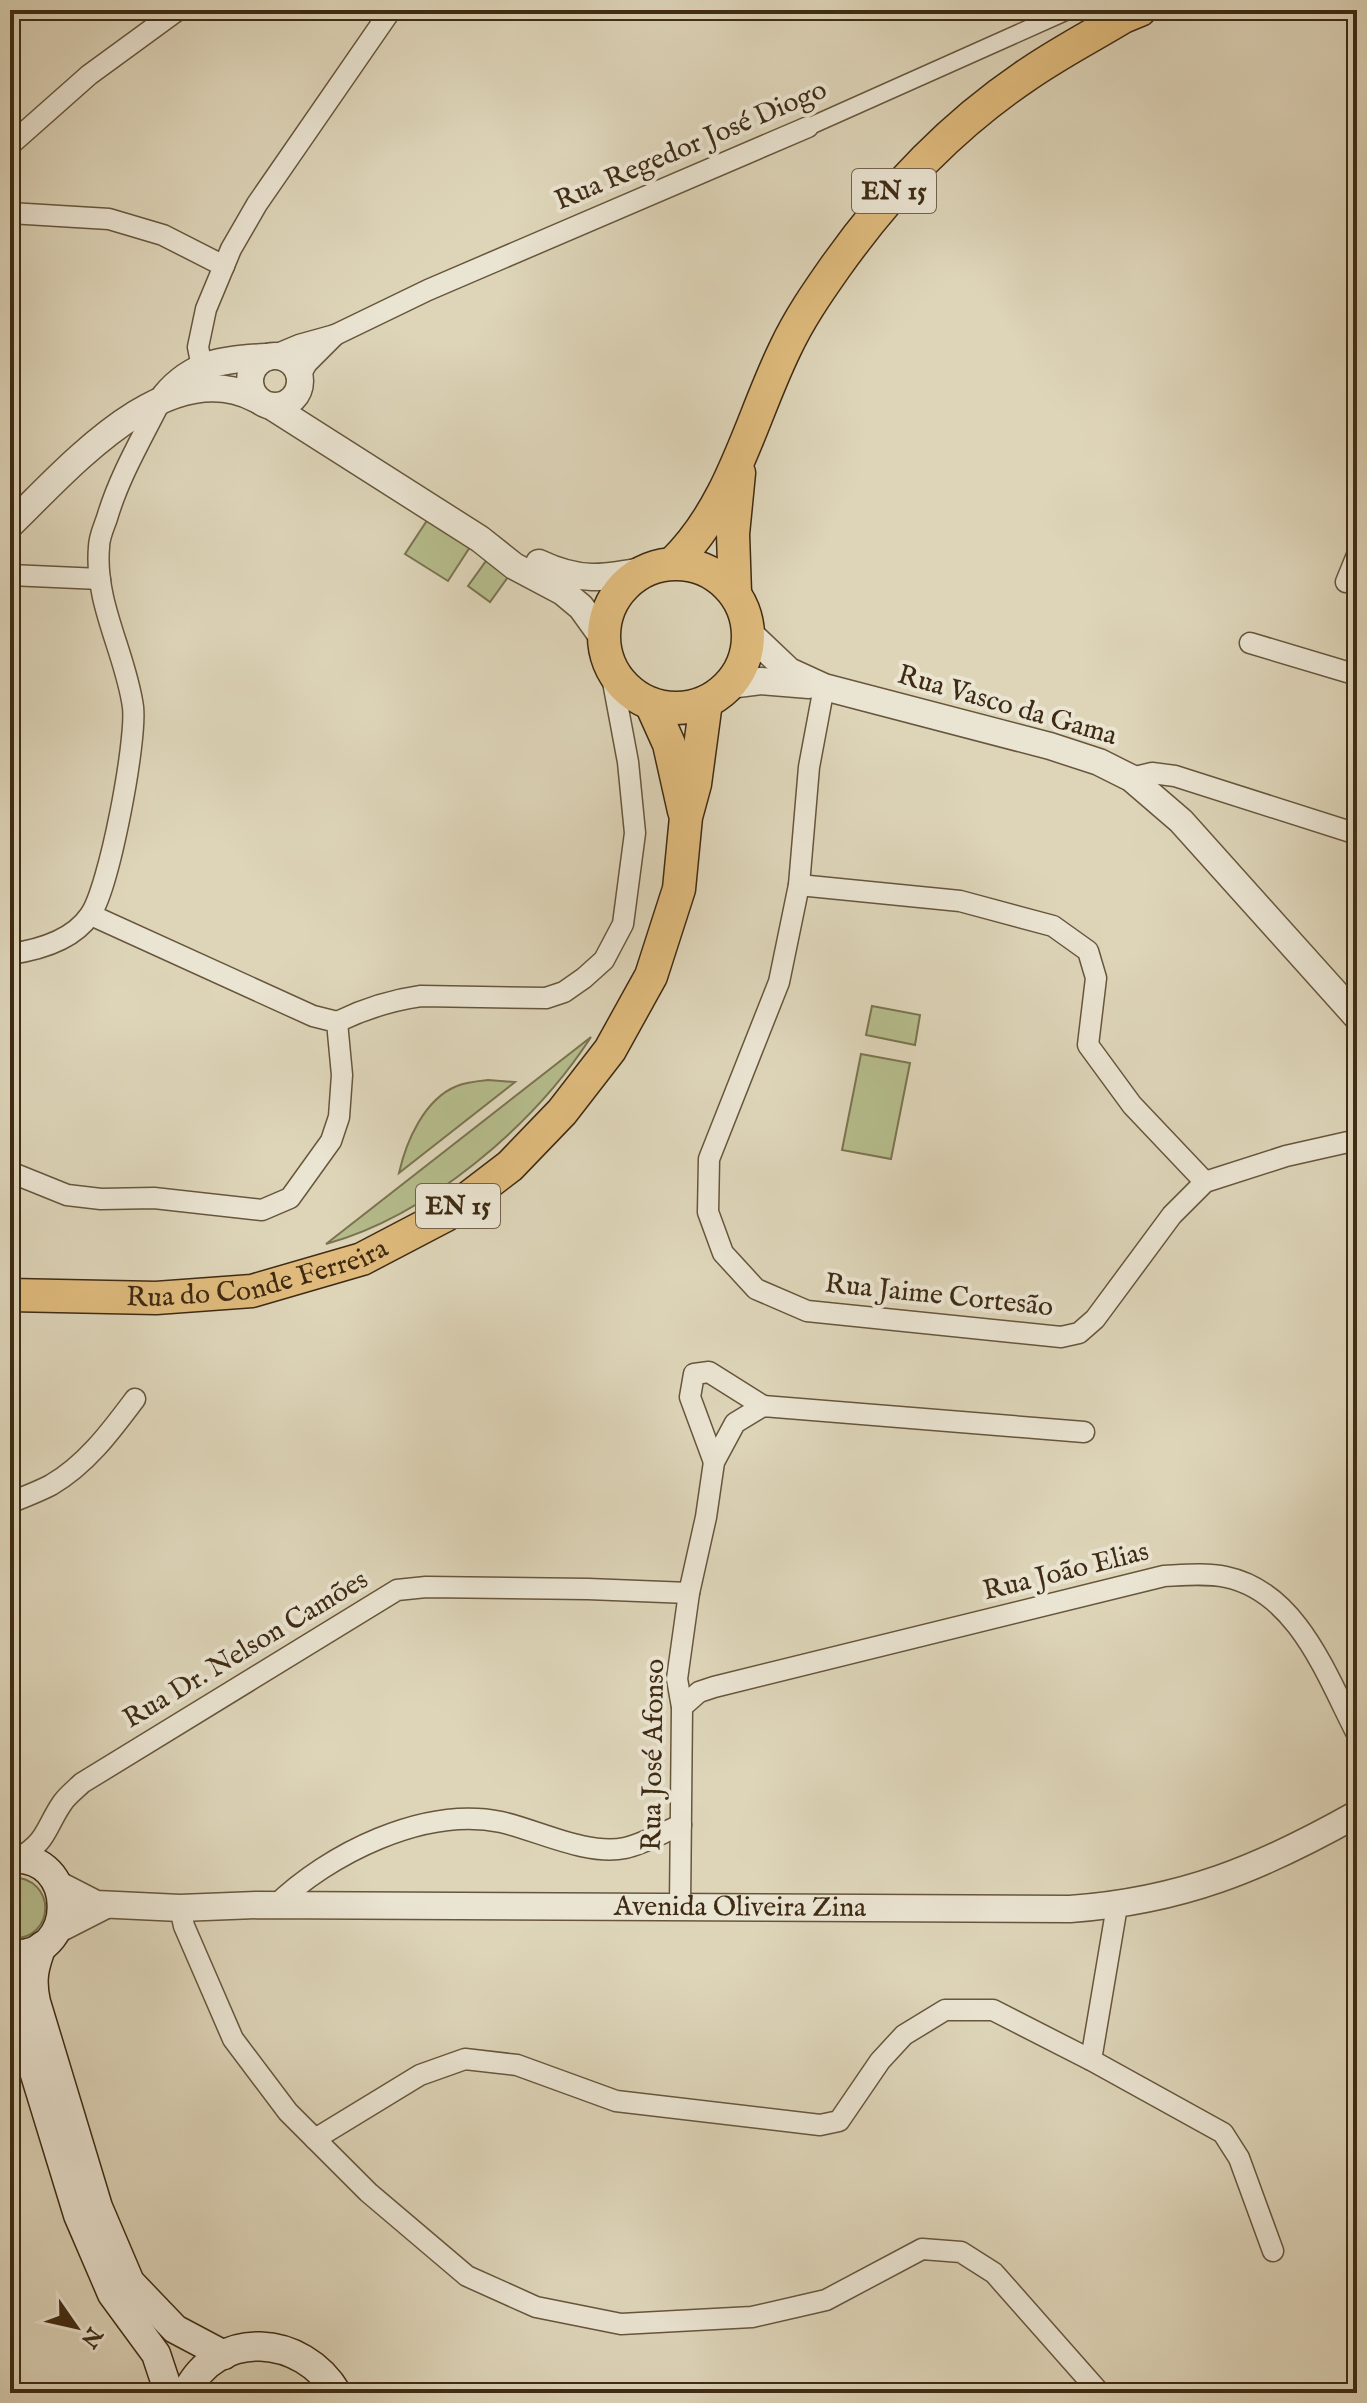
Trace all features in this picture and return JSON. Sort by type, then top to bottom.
[{"type":"main road","name":"EN 15","points":[[660,567],[693,544],[706,524],[741,454],[786,347],[813,299],[858,235],[899,185],[985,105],[1024,76],[1126,12]]},
{"type":"main road","name":"EN 15","points":[[735,593],[733,530],[741,454]]},
{"type":"main road","points":[[660,567],[702,568],[715,574],[735,593],[743,606],[749,633],[744,661],[718,694],[679,708],[651,704],[627,689],[607,652],[605,624],[615,598],[633,577],[660,567]]},
{"type":"main road","name":"Rua do Conde Ferreira","points":[[10,1295],[156,1298],[252,1291],[362,1259],[446,1215],[510,1166],[562,1112],[610,1050],[651,976],[679,889],[686,817],[718,694]]},
{"type":"main road","name":"Rua do Conde Ferreira","points":[[651,704],[669,744],[686,817]]},
{"type":"main road","name":"Avenida Oliveira Zina","points":[[14,1859],[34,1862],[52,1877]]},
{"type":"main road","points":[[52,1877],[63,1899],[62,1915],[34,1968],[31,1984],[98,2207],[130,2282],[175,2329],[224,2355]]},
{"type":"main road","name":"Avenida Oliveira Zina","points":[[10,1954],[34,1951],[50,1938]]},
{"type":"main road","points":[[10,1993],[78,2215],[112,2294],[156,2354],[169,2393]]},
{"type":"main road","points":[[37,2085],[50,2052]]},
{"type":"main road","points":[[68,2184],[98,2207]]},
{"type":"main road","points":[[186,2393],[198,2375],[224,2355],[256,2346],[290,2351],[318,2367],[337,2393]]},
{"type":"street","points":[[10,145],[89,75],[178,10]]},
{"type":"street","points":[[10,954],[49,945],[74,931],[91,915],[115,835],[128,773],[133,708],[100,579],[99,546],[116,488],[160,402],[194,363],[206,309],[224,266],[257,204],[391,10]]},
{"type":"street","name":"Rua Regedor José Diogo","points":[[271,356],[335,335],[428,290],[808,127],[1070,10]]},
{"type":"street","points":[[10,213],[109,219],[163,235],[224,266]]},
{"type":"street","points":[[203,323],[209,340],[217,350],[224,356],[237,359]]},
{"type":"street","name":"Rua Regedor José Diogo","points":[[299,383],[307,363],[335,335]]},
{"type":"street","points":[[194,363],[271,356],[291,361],[305,409],[343,451]]},
{"type":"street","points":[[91,915],[313,1016],[337,1022],[359,1012],[421,996],[546,998],[564,992],[604,960],[623,924],[635,833],[628,762],[607,652],[581,607],[563,592],[514,566],[480,539],[264,402],[251,391],[250,375],[260,361],[271,356]]},
{"type":"street","points":[[194,363],[215,382],[264,402],[287,403],[299,383]]},
{"type":"street","points":[[10,525],[112,428],[160,402],[187,392],[208,388],[229,389]]},
{"type":"street","points":[[480,539],[564,575],[610,578],[660,567]]},
{"type":"street","points":[[1346,582],[1357,555]]},
{"type":"street","points":[[10,575],[100,579]]},
{"type":"street","name":"Rua Vasco da Gama","points":[[749,633],[789,671],[824,687]]},
{"type":"street","points":[[1250,643],[1357,675]]},
{"type":"street","name":"Rua Vasco da Gama","points":[[718,694],[761,681],[824,687],[1050,746],[1099,762],[1131,778],[1181,821],[1357,1017]]},
{"type":"street","name":"Rua Jaime Cortesão","points":[[824,687],[809,767],[799,885],[779,982],[709,1159],[708,1212],[723,1253],[756,1289],[807,1311],[1061,1337],[1079,1333],[1095,1319],[1172,1215],[1205,1182]]},
{"type":"street","points":[[1131,778],[1152,773],[1175,776],[1357,834]]},
{"type":"street","points":[[799,885],[960,901],[1053,926],[1088,951],[1096,978],[1088,1045],[1132,1105],[1205,1182],[1286,1156],[1357,1140]]},
{"type":"street","points":[[10,1172],[67,1195],[101,1199],[154,1198],[262,1210],[290,1198],[331,1141],[339,1117],[342,1075],[337,1022]]},
{"type":"street","name":"Rua José Afonso","points":[[714,1462],[690,1397],[694,1374],[709,1372],[763,1406],[1084,1432]]},
{"type":"street","points":[[10,1503],[52,1484],[74,1468],[101,1443],[135,1399]]},
{"type":"street","name":"Rua José Afonso","points":[[680,1907],[682,1707],[677,1679],[689,1593],[706,1517],[714,1462],[735,1423],[763,1406]]},
{"type":"street","name":"Rua João Elias","points":[[682,1707],[699,1692],[714,1687],[1164,1576],[1204,1574],[1229,1577],[1255,1588],[1276,1602],[1307,1640],[1357,1734]]},
{"type":"street","name":"Rua Dr. Nelson Camões","points":[[14,1859],[38,1845],[64,1801],[82,1783],[397,1590],[426,1587],[689,1593]]},
{"type":"street","points":[[681,1662],[702,1685],[714,1687]]},
{"type":"street","name":"Avenida Oliveira Zina","points":[[52,1877],[96,1904],[180,1908],[952,1910],[1117,1906],[1147,1901],[1234,1876],[1295,1849],[1357,1814]]},
{"type":"street","points":[[275,1906],[296,1885],[360,1845],[401,1829],[452,1820],[498,1821],[592,1848],[624,1848],[681,1825]]},
{"type":"street","name":"Rua Dr. Nelson Camões","points":[[52,1824],[45,1854],[52,1877]]},
{"type":"street","name":"Avenida Oliveira Zina","points":[[50,1938],[106,1905]]},
{"type":"street","points":[[1091,2060],[1117,1906]]},
{"type":"street","points":[[180,1908],[184,1926],[233,2039],[288,2112],[368,2192],[467,2276],[536,2307],[621,2324],[752,2317],[826,2300],[922,2249],[961,2252],[994,2273],[1100,2393]]},
{"type":"street","points":[[315,2139],[420,2075],[465,2059],[517,2065],[616,2101],[820,2125],[839,2121],[880,2061],[904,2035],[945,2010],[993,2010],[1223,2133],[1239,2158],[1273,2251]]},
{"type":"green space","points":[[428,519],[470,547],[448,581],[405,554]]},
{"type":"green space","points":[[486,561],[508,577],[490,602],[468,586]]},
{"type":"green space","points":[[872,1006],[920,1015],[915,1045],[866,1035]]},
{"type":"green space","points":[[591,1037],[540,1103],[475,1163],[402,1212],[364,1231],[326,1244]]},
{"type":"green space","points":[[861,1054],[910,1063],[891,1159],[842,1150]]},
{"type":"green space","points":[[488,1080],[515,1082],[399,1173],[418,1123],[435,1101],[457,1086]]},
{"type":"green space","points":[[10,1877],[26,1880],[37,1887],[43,1897],[43,1920],[36,1930],[25,1937],[10,1938]]}]
